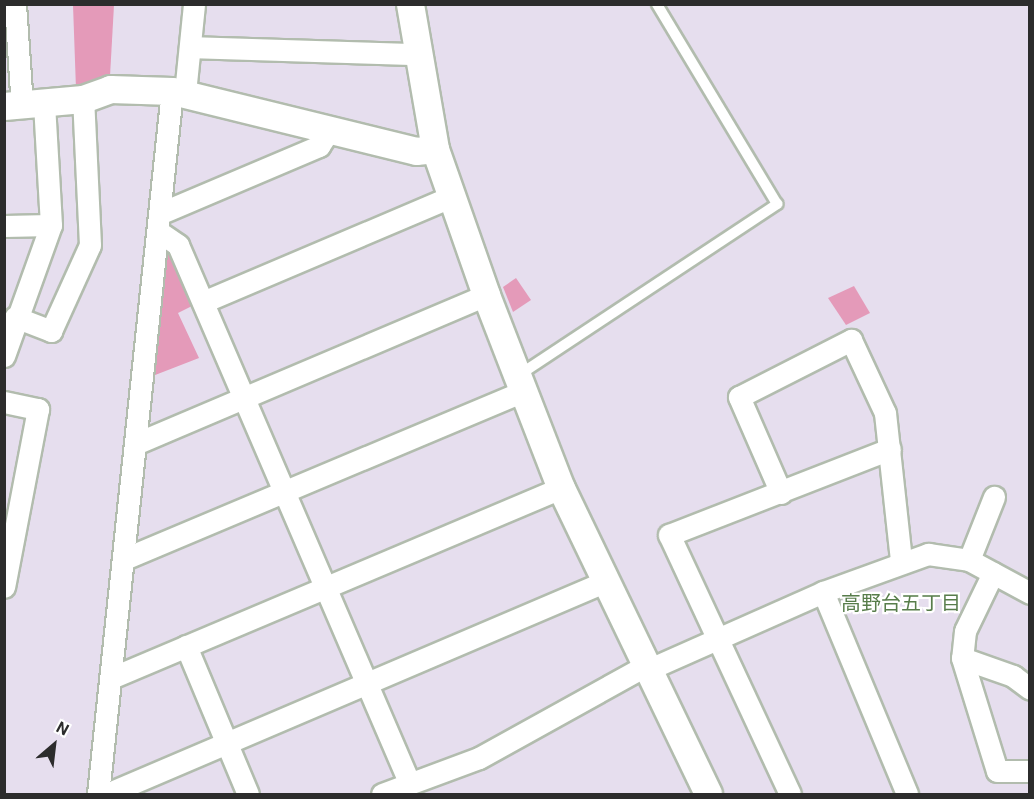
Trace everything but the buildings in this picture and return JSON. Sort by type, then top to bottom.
[{"type":"street","points":[[4,356],[15,317],[51,225],[24,106],[15,4]]},
{"type":"street","points":[[98,795],[160,222],[178,92],[190,47],[195,4]]},
{"type":"street","points":[[410,4],[416,54],[435,149],[486,295],[561,488],[644,669],[708,795]]},
{"type":"street","points":[[190,47],[416,54]]},
{"type":"street","points":[[24,106],[83,99],[110,89],[178,92],[416,151],[435,149]]},
{"type":"street","points":[[15,317],[51,331],[90,245],[83,99]]},
{"type":"street","points":[[160,222],[319,146],[330,129]]},
{"type":"street","points":[[203,303],[450,197]]},
{"type":"street","points":[[160,222],[178,245],[409,782]]},
{"type":"street","points":[[4,226],[51,225]]},
{"type":"street","points":[[135,444],[243,396],[486,295]]},
{"type":"street","points":[[781,493],[739,397],[851,340],[885,413],[901,561]]},
{"type":"street","points":[[124,559],[284,491],[521,383]]},
{"type":"street","points":[[4,402],[38,409],[4,587]]},
{"type":"street","points":[[790,795],[669,535],[890,449]]},
{"type":"street","points":[[111,678],[561,488]]},
{"type":"street","points":[[969,560],[994,497]]},
{"type":"street","points":[[382,795],[409,782],[478,759],[644,669],[715,637],[901,561],[928,555],[969,560],[1029,593]]},
{"type":"street","points":[[993,573],[965,631],[962,658],[998,771],[1029,771]]},
{"type":"street","points":[[107,795],[225,741],[367,684],[604,582]]},
{"type":"street","points":[[824,592],[907,795]]},
{"type":"street","points":[[186,646],[248,795]]},
{"type":"street","points":[[962,658],[1013,676],[1029,689]]},
{"type":"lane","points":[[521,383],[777,204],[657,4]]},
{"type":"shaded area","points":[[73,5],[114,5],[110,76],[76,89]]},
{"type":"shaded area","points":[[171,252],[194,305],[178,313],[199,358],[150,377],[164,254]]},
{"type":"shaded area","points":[[516,278],[531,300],[513,312],[503,287]]},
{"type":"shaded area","points":[[854,286],[870,313],[846,325],[828,298]]},
{"type":"district","name":"高野台五丁目","points":[[901,603]]}]
